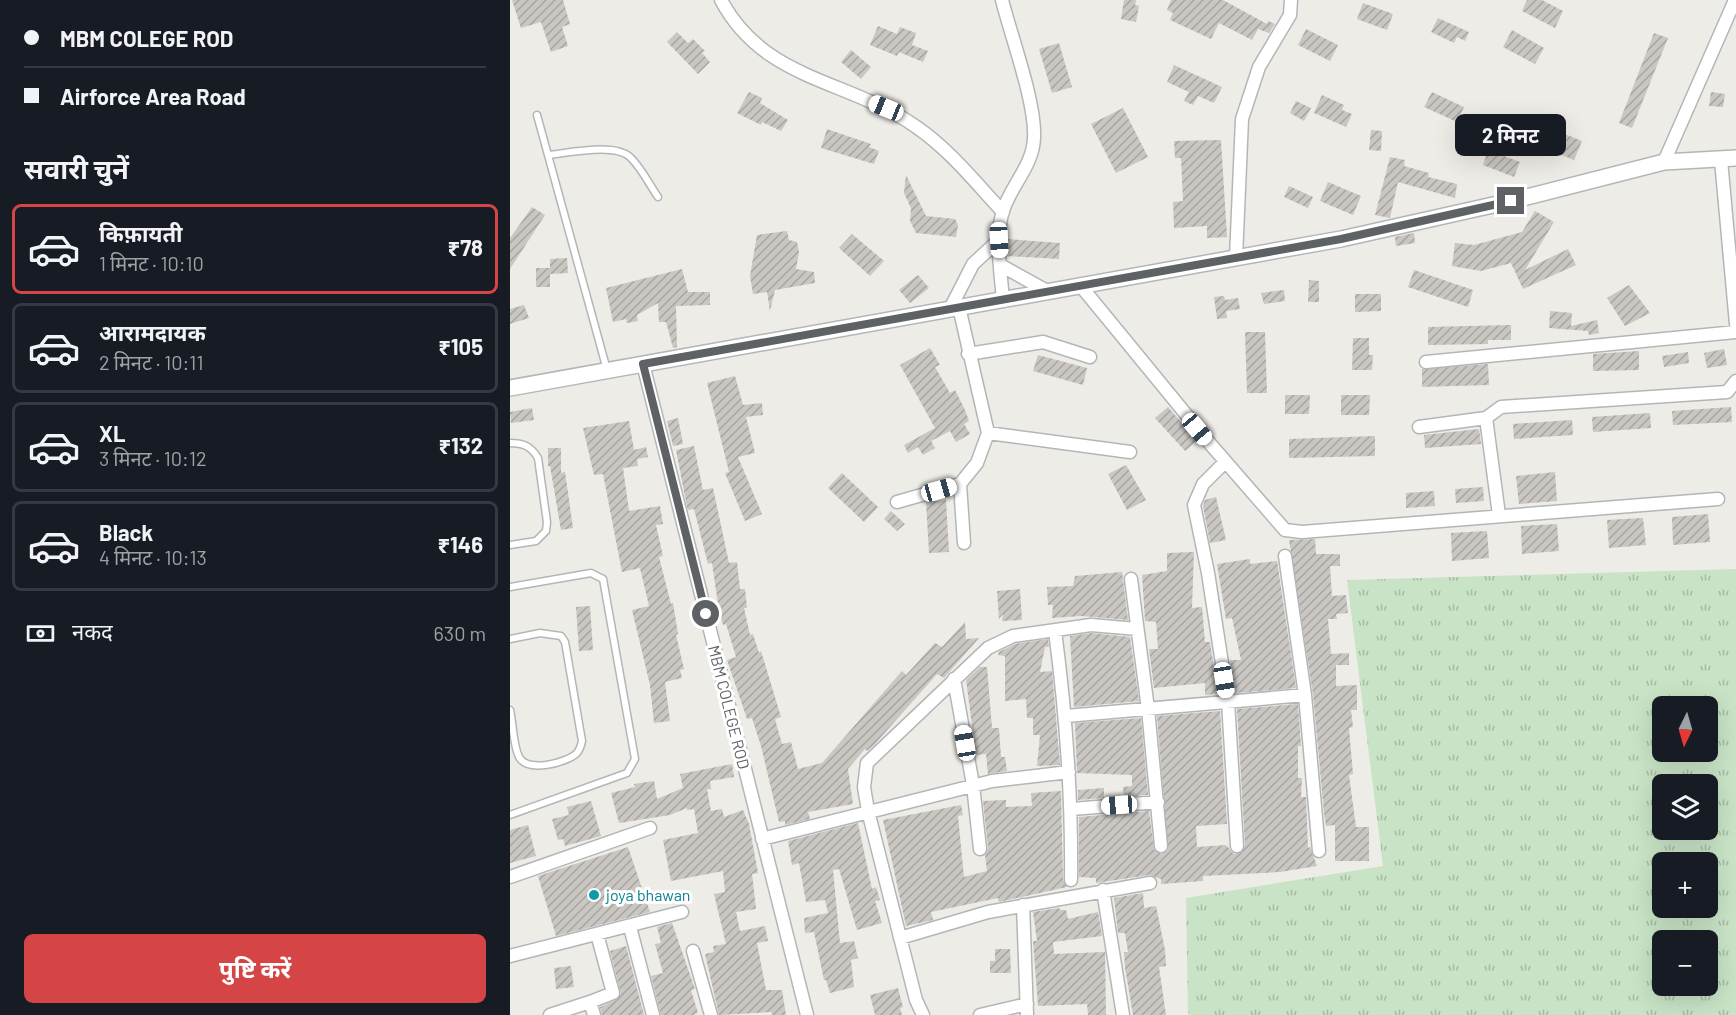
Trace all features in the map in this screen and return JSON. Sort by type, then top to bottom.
[{"type":"street","points":[[721,0],[729,16],[749,39],[771,57],[886,108],[916,126],[952,155],[1002,212]]},
{"type":"street","points":[[1002,0],[1033,116],[1034,138],[1027,166],[1002,212],[999,240],[1003,301]]},
{"type":"street","points":[[1236,258],[1242,120],[1259,67],[1290,15],[1292,0]]},
{"type":"street","points":[[1664,162],[1735,0]]},
{"type":"street","points":[[514,384],[608,370],[1003,301],[1080,285],[1341,239],[1664,162],[1729,159],[1736,324]]},
{"type":"street","points":[[897,502],[960,484],[977,463],[988,434],[954,308],[974,264],[999,240]]},
{"type":"street","points":[[1000,265],[1049,292]]},
{"type":"street","points":[[1080,285],[1225,462],[1285,530],[1302,532],[1718,499]]},
{"type":"street","points":[[1426,362],[1736,332]]},
{"type":"street","points":[[968,354],[1043,342],[1090,357]]},
{"type":"street","name":"MBM COLEGE ROD","points":[[643,364],[807,1015]]},
{"type":"street","points":[[1419,427],[1486,418],[1501,407],[1727,392],[1736,381]]},
{"type":"street","points":[[1486,418],[1499,515]]},
{"type":"street","points":[[988,434],[1130,452]]},
{"type":"street","points":[[1225,462],[1203,484],[1194,505],[1208,573],[1228,702],[1237,846]]},
{"type":"street","points":[[960,484],[964,543]]},
{"type":"street","points":[[1285,556],[1305,695],[1319,851]]},
{"type":"street","points":[[1131,579],[1148,709],[1161,846]]},
{"type":"street","points":[[923,1015],[916,1000],[868,811],[864,787],[867,763],[954,679],[1000,640],[1013,636],[1090,625],[1137,629]]},
{"type":"street","points":[[1054,631],[1066,716],[1072,808],[1071,880]]},
{"type":"street","points":[[954,679],[973,785],[980,849]]},
{"type":"street","points":[[1066,716],[1305,695]]},
{"type":"street","points":[[762,839],[973,785],[1069,772]]},
{"type":"street","points":[[1072,808],[1158,802]]},
{"type":"street","points":[[510,877],[650,828]]},
{"type":"street","points":[[900,938],[988,912],[1150,883]]},
{"type":"street","points":[[1103,890],[1123,1015]]},
{"type":"street","points":[[980,1015],[1027,1009],[1023,905]]},
{"type":"street","points":[[510,956],[682,912]]},
{"type":"street","points":[[630,927],[653,1015]]},
{"type":"street","points":[[550,1015],[612,993],[597,933]]},
{"type":"street","points":[[693,951],[711,1015]]},
{"type":"street","points":[[590,1002],[594,1015]]},
{"type":"lane","points":[[537,115],[608,370]]},
{"type":"lane","points":[[548,155],[603,149],[617,150],[630,156],[658,197]]},
{"type":"lane","points":[[510,443],[533,449],[538,458],[547,522],[546,531],[536,541],[510,544]]},
{"type":"lane","points":[[510,586],[591,573],[603,579],[635,759],[627,773],[510,815]]},
{"type":"lane","points":[[510,639],[552,633],[561,636],[565,642],[582,741],[580,749],[575,755],[540,767],[525,763],[519,757],[510,710]]},
{"type":"green space","points":[[1736,569],[1736,1015],[1188,1015],[1186,898],[1383,866],[1347,580]]},
{"type":"building","points":[[512,0],[563,0],[570,24],[562,27],[568,46],[551,52],[541,22],[521,28]]},
{"type":"building","points":[[1124,0],[1136,0],[1135,5],[1139,6],[1136,22],[1121,19]]},
{"type":"building","points":[[1171,0],[1223,0],[1267,24],[1268,21],[1275,24],[1269,33],[1258,29],[1252,40],[1219,23],[1211,39],[1170,20],[1173,13],[1167,10]]},
{"type":"building","points":[[1527,0],[1542,0],[1563,11],[1555,28],[1522,11]]},
{"type":"building","points":[[1363,3],[1393,14],[1387,30],[1357,19]]},
{"type":"building","points":[[1438,18],[1469,32],[1465,41],[1457,37],[1454,43],[1431,32]]},
{"type":"building","points":[[878,26],[897,34],[900,27],[916,33],[912,45],[928,51],[923,62],[899,52],[897,56],[870,45]]},
{"type":"building","points":[[1306,29],[1338,45],[1330,61],[1298,45]]},
{"type":"building","points":[[1512,30],[1544,48],[1535,64],[1503,47]]},
{"type":"building","points":[[677,32],[688,43],[693,39],[705,51],[702,53],[710,62],[698,74],[667,42]]},
{"type":"building","points":[[1654,33],[1668,38],[1632,128],[1619,123]]},
{"type":"building","points":[[1059,43],[1072,87],[1052,93],[1039,49]]},
{"type":"building","points":[[851,50],[871,67],[861,79],[841,62]]},
{"type":"building","points":[[1174,65],[1222,87],[1214,103],[1198,96],[1193,105],[1184,101],[1189,92],[1167,82]]},
{"type":"building","points":[[749,92],[762,98],[760,103],[788,120],[781,131],[762,122],[761,125],[737,113]]},
{"type":"building","points":[[1432,92],[1464,107],[1457,122],[1424,107]]},
{"type":"building","points":[[1711,92],[1725,94],[1723,107],[1709,106]]},
{"type":"building","points":[[1322,95],[1344,105],[1342,110],[1352,114],[1346,127],[1314,113]]},
{"type":"building","points":[[1296,101],[1311,108],[1304,121],[1290,113]]},
{"type":"building","points":[[1123,108],[1148,157],[1116,173],[1091,124]]},
{"type":"building","points":[[827,129],[871,144],[869,147],[879,151],[874,164],[821,148]]},
{"type":"building","points":[[1552,129],[1582,141],[1574,160],[1544,148]]},
{"type":"building","points":[[1371,130],[1382,131],[1381,151],[1369,150]]},
{"type":"building","points":[[1221,140],[1227,237],[1207,238],[1207,226],[1174,228],[1173,202],[1183,201],[1181,158],[1175,158],[1174,141]]},
{"type":"building","points":[[1488,150],[1520,162],[1514,177],[1483,165]]},
{"type":"building","points":[[1390,157],[1405,160],[1404,166],[1429,173],[1428,177],[1457,184],[1455,198],[1398,182],[1390,218],[1375,215]]},
{"type":"building","points":[[906,175],[926,216],[955,219],[958,225],[956,237],[916,233],[910,221],[911,208],[904,193]]},
{"type":"building","points":[[1328,182],[1361,196],[1353,215],[1320,201]]},
{"type":"building","points":[[1289,186],[1313,197],[1308,208],[1284,197]]},
{"type":"building","points":[[532,207],[545,215],[510,269],[510,238]]},
{"type":"building","points":[[1535,211],[1554,222],[1525,270],[1568,249],[1576,265],[1523,289],[1511,263],[1481,271],[1452,266],[1455,243],[1474,245],[1522,232]]},
{"type":"building","points":[[787,231],[789,240],[797,242],[799,252],[796,269],[814,272],[815,283],[775,290],[770,311],[767,292],[753,294],[750,276],[757,235]]},
{"type":"building","points":[[1414,233],[1415,243],[1396,246],[1395,237]]},
{"type":"building","points":[[852,234],[884,261],[870,276],[839,248]]},
{"type":"building","points":[[1007,239],[1060,243],[1059,259],[1007,256]]},
{"type":"building","points":[[567,258],[568,273],[550,274],[550,259]]},
{"type":"building","points":[[536,268],[550,268],[550,287],[536,287]]},
{"type":"building","points":[[682,269],[688,292],[710,292],[710,305],[676,306],[677,347],[673,348],[666,322],[659,322],[658,303],[637,315],[638,321],[627,323],[626,319],[613,322],[606,288]]},
{"type":"building","points":[[1414,270],[1473,290],[1468,307],[1408,287]]},
{"type":"building","points":[[918,275],[929,288],[910,303],[899,290]]},
{"type":"building","points":[[1309,280],[1319,281],[1319,302],[1308,302]]},
{"type":"building","points":[[1629,285],[1650,313],[1625,326],[1607,298]]},
{"type":"building","points":[[1284,290],[1285,301],[1264,304],[1261,293]]},
{"type":"building","points":[[1355,294],[1381,294],[1381,311],[1355,312]]},
{"type":"building","points":[[1224,296],[1225,300],[1238,298],[1240,309],[1226,311],[1227,318],[1217,319],[1214,297]]},
{"type":"building","points":[[524,305],[529,318],[510,324],[510,309]]},
{"type":"building","points":[[1550,311],[1572,313],[1571,326],[1597,320],[1599,333],[1589,335],[1588,331],[1549,328]]},
{"type":"building","points":[[1511,325],[1511,340],[1488,340],[1488,344],[1428,345],[1428,327]]},
{"type":"building","points":[[1245,332],[1265,332],[1267,393],[1247,393]]},
{"type":"building","points":[[1353,338],[1369,338],[1369,355],[1373,355],[1372,370],[1352,370]]},
{"type":"building","points":[[930,348],[940,365],[935,367],[950,393],[955,390],[965,410],[969,421],[964,424],[970,434],[956,442],[950,431],[931,441],[935,448],[923,455],[918,447],[908,453],[904,445],[935,428],[900,365]]},
{"type":"building","points":[[1724,349],[1727,365],[1707,368],[1704,353]]},
{"type":"building","points":[[1639,351],[1639,370],[1593,371],[1593,354]]},
{"type":"building","points":[[1688,352],[1689,363],[1664,367],[1662,356]]},
{"type":"building","points":[[1038,355],[1087,368],[1083,385],[1033,371]]},
{"type":"building","points":[[1488,364],[1489,385],[1422,387],[1422,369]]},
{"type":"building","points":[[735,376],[743,405],[762,403],[763,415],[746,417],[755,453],[738,457],[762,514],[745,521],[725,473],[729,472],[707,383]]},
{"type":"building","points":[[1285,395],[1310,395],[1309,414],[1285,414]]},
{"type":"building","points":[[1341,395],[1370,395],[1369,415],[1341,415]]},
{"type":"building","points":[[1168,407],[1197,441],[1185,451],[1155,418]]},
{"type":"building","points":[[1731,407],[1732,422],[1673,425],[1672,411]]},
{"type":"building","points":[[532,408],[534,420],[511,423],[510,412]]},
{"type":"building","points":[[1650,413],[1651,428],[1593,432],[1592,417]]},
{"type":"building","points":[[678,418],[683,444],[673,446],[667,421]]},
{"type":"building","points":[[1572,420],[1573,435],[1514,439],[1513,424]]},
{"type":"building","points":[[629,421],[634,450],[646,447],[648,457],[637,459],[638,466],[623,468],[629,511],[660,506],[663,524],[656,525],[663,556],[659,557],[671,604],[673,603],[678,634],[676,635],[684,669],[680,670],[682,678],[665,682],[670,721],[654,723],[650,685],[632,610],[649,606],[640,568],[622,572],[603,474],[594,475],[583,428]]},
{"type":"building","points":[[1479,429],[1481,444],[1425,448],[1424,435]]},
{"type":"building","points":[[1375,436],[1375,456],[1289,458],[1289,439]]},
{"type":"building","points":[[694,446],[703,490],[713,488],[729,563],[737,562],[740,589],[745,589],[747,608],[744,608],[750,635],[753,634],[759,653],[761,651],[781,717],[775,719],[782,744],[791,742],[798,769],[822,763],[902,671],[906,675],[935,643],[942,647],[965,622],[966,639],[979,638],[944,678],[937,674],[874,745],[867,751],[865,749],[848,769],[853,804],[808,812],[810,819],[785,825],[785,821],[779,822],[761,746],[752,718],[747,719],[727,660],[736,657],[726,624],[723,625],[719,611],[712,563],[708,564],[694,509],[688,510],[687,507],[676,450]]},
{"type":"building","points":[[548,448],[561,448],[561,473],[565,472],[573,528],[561,530],[550,466],[548,466]]},
{"type":"building","points":[[1126,465],[1146,500],[1127,510],[1108,474]]},
{"type":"building","points":[[1555,472],[1557,501],[1519,504],[1516,476]]},
{"type":"building","points":[[842,473],[878,507],[864,522],[828,488]]},
{"type":"building","points":[[1483,487],[1484,501],[1456,503],[1455,489]]},
{"type":"building","points":[[1434,491],[1435,506],[1406,508],[1406,493]]},
{"type":"building","points":[[1216,497],[1226,540],[1210,543],[1203,506],[1205,500]]},
{"type":"building","points":[[946,500],[949,552],[929,553],[926,502]]},
{"type":"building","points":[[891,511],[905,524],[897,531],[884,519]]},
{"type":"building","points":[[1708,514],[1710,542],[1673,545],[1672,517]]},
{"type":"building","points":[[1643,518],[1646,545],[1609,548],[1607,520]]},
{"type":"building","points":[[1557,524],[1559,551],[1522,554],[1521,526]]},
{"type":"building","points":[[1487,531],[1489,558],[1452,561],[1451,533]]},
{"type":"building","points":[[1315,539],[1316,554],[1340,554],[1340,566],[1330,566],[1332,596],[1346,595],[1348,613],[1336,614],[1337,619],[1328,619],[1331,654],[1349,653],[1349,665],[1336,665],[1336,686],[1357,685],[1357,710],[1351,710],[1353,727],[1349,728],[1353,774],[1349,775],[1356,827],[1369,827],[1369,861],[1335,861],[1335,825],[1326,826],[1313,694],[1289,540]]},
{"type":"building","points":[[1194,552],[1192,608],[1202,607],[1205,642],[1210,642],[1218,694],[1205,695],[1205,683],[1154,688],[1149,649],[1158,649],[1156,622],[1145,621],[1142,575],[1167,571],[1167,553]]},
{"type":"building","points":[[1250,559],[1250,564],[1277,561],[1296,688],[1235,693],[1230,660],[1241,660],[1232,618],[1226,619],[1217,564]]},
{"type":"building","points":[[1122,572],[1128,620],[1082,616],[1052,618],[1053,605],[1048,605],[1047,587],[1073,586],[1075,576]]},
{"type":"building","points":[[1020,589],[1022,620],[1002,621],[1003,614],[999,619],[997,591]]},
{"type":"building","points":[[590,606],[593,650],[579,651],[576,607]]},
{"type":"building","points":[[1091,633],[1130,637],[1139,701],[1074,707],[1070,636]]},
{"type":"building","points":[[1048,639],[1049,647],[1045,647],[1040,672],[1052,671],[1060,765],[1037,766],[1040,735],[1033,735],[1033,718],[1027,718],[1026,699],[1005,701],[1005,656],[998,655],[999,652],[1015,644]]},
{"type":"building","points":[[980,667],[987,667],[992,728],[999,728],[1001,757],[1005,757],[1007,771],[988,774],[986,754],[976,755],[966,680]]},
{"type":"building","points":[[1298,704],[1301,746],[1298,746],[1298,778],[1302,778],[1301,797],[1306,797],[1308,848],[1310,847],[1317,866],[1280,872],[1203,876],[1203,881],[1161,884],[1161,879],[1149,875],[1096,883],[1096,878],[1079,877],[1079,817],[1149,811],[1154,850],[1161,854],[1168,850],[1157,716],[1220,711],[1227,824],[1196,826],[1197,847],[1226,845],[1234,854],[1242,852],[1245,845],[1237,709]]},
{"type":"building","points":[[1141,718],[1148,795],[1124,797],[1123,787],[1132,786],[1132,775],[1077,773],[1075,723]]},
{"type":"building","points":[[732,764],[734,777],[710,781],[711,789],[707,789],[711,811],[722,809],[724,817],[743,810],[749,824],[758,873],[752,874],[756,909],[736,912],[740,931],[765,926],[768,941],[757,943],[766,990],[782,990],[786,1015],[772,1015],[771,1012],[719,1015],[705,954],[714,952],[713,946],[726,944],[714,894],[725,892],[723,871],[671,881],[663,840],[698,833],[694,809],[687,810],[687,808],[670,815],[619,823],[611,793],[635,787],[634,784],[654,781],[657,799],[683,788],[680,774]]},
{"type":"building","points":[[1104,788],[1104,798],[1078,800],[1078,790]]},
{"type":"building","points":[[1061,791],[1063,880],[1067,887],[999,902],[998,898],[931,912],[933,920],[906,926],[883,820],[961,805],[963,815],[958,816],[964,877],[987,871],[985,856],[988,848],[983,801],[1006,800],[1006,807],[1032,806],[1031,793]]},
{"type":"building","points":[[591,801],[601,836],[565,846],[563,839],[558,840],[552,819],[569,815],[567,807]]},
{"type":"building","points":[[858,823],[872,889],[876,887],[880,900],[875,901],[882,923],[857,930],[839,869],[833,870],[840,943],[854,941],[858,958],[851,960],[854,987],[830,993],[826,980],[824,980],[814,932],[805,933],[804,918],[828,913],[825,900],[806,902],[799,863],[792,865],[788,841]]},
{"type":"building","points":[[528,825],[536,856],[510,863],[510,830]]},
{"type":"building","name":"joya bhawan","points":[[628,847],[650,912],[556,936],[538,876]]},
{"type":"building","points":[[1143,893],[1144,908],[1156,906],[1165,950],[1166,966],[1159,967],[1166,1015],[1133,1015],[1125,968],[1124,952],[1128,952],[1125,933],[1118,933],[1114,898]]},
{"type":"building","points":[[1059,908],[1066,910],[1068,919],[1098,912],[1102,936],[1053,942],[1054,954],[1105,952],[1106,1015],[1088,1015],[1087,1004],[1038,1006],[1033,941],[1037,941],[1033,912]]},
{"type":"building","points":[[672,923],[695,989],[691,990],[698,1013],[693,1015],[661,1015],[651,976],[663,973],[655,944],[661,943],[657,927]]},
{"type":"building","points":[[626,946],[644,1015],[602,1015],[600,1007],[616,1000],[621,994],[610,951]]},
{"type":"building","points":[[995,949],[1010,949],[1011,973],[990,973],[990,961],[995,961]]},
{"type":"building","points":[[571,966],[574,987],[556,989],[554,968]]},
{"type":"building","points":[[898,988],[903,1007],[900,1008],[902,1015],[875,1015],[870,995]]},
{"type":"place","name":"joya bhawan","points":[[594,895]]},
{"type":"route","points":[[706,614],[643,364],[1341,239],[1511,201]]}]
